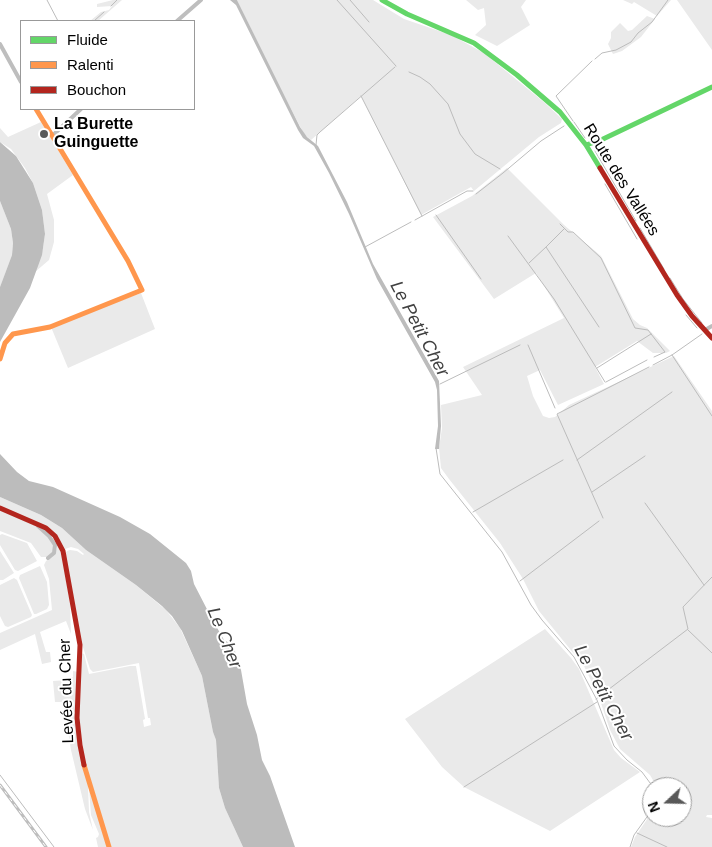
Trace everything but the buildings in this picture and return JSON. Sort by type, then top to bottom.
[{"type":"street","points":[[178,20],[201,0]]},
{"type":"street","name":"Route des Vallées","points":[[382,0],[407,14],[469,39],[555,107],[586,145],[676,295],[712,338]]},
{"type":"street","points":[[0,44],[20,80]]},
{"type":"street","points":[[586,145],[712,87]]},
{"type":"street","points":[[0,359],[5,343],[13,334],[50,327],[142,290],[128,261],[37,110]]},
{"type":"street","points":[[52,136],[80,110]]},
{"type":"street","points":[[705,330],[712,326]]},
{"type":"street","points":[[0,508],[46,528],[54,538],[55,545],[55,551],[48,558]]},
{"type":"street","name":"Levée du Cher","points":[[54,538],[63,551],[79,640],[77,718],[80,745],[87,776],[109,847]]},
{"type":"shaded area","points":[[122,0],[99,20],[91,20],[101,12],[109,10],[112,6],[97,7],[97,4]]},
{"type":"shaded area","points":[[230,0],[237,0],[300,127],[307,137],[318,146],[347,202],[373,264],[439,381],[441,426],[439,449],[435,449],[438,426],[435,382],[377,279],[329,173],[314,146],[303,138],[298,130],[236,5]]},
{"type":"shaded area","points":[[237,0],[373,0],[404,19],[451,35],[484,53],[545,103],[562,119],[561,123],[539,137],[474,191],[471,187],[421,215],[361,96],[311,140],[304,134]]},
{"type":"shaded area","points":[[466,0],[526,0],[521,7],[530,25],[497,46],[475,35],[486,25],[484,8],[478,10]]},
{"type":"shaded area","points":[[623,0],[671,0],[657,16],[634,2],[632,4]]},
{"type":"shaded area","points":[[677,0],[712,0],[712,50]]},
{"type":"shaded area","points":[[647,16],[655,19],[641,37],[622,51],[613,54],[608,44],[611,32],[620,23],[628,31],[632,30]]},
{"type":"shaded area","points":[[41,122],[73,175],[47,194],[54,220],[54,242],[49,260],[35,272],[43,248],[45,234],[42,210],[33,183],[25,168],[11,149],[0,142],[0,128],[8,137]]},
{"type":"shaded area","points":[[0,142],[16,156],[33,183],[42,210],[45,234],[42,255],[30,288],[0,342],[0,287],[12,255],[13,243],[11,229],[0,201]]},
{"type":"shaded area","points":[[507,168],[564,225],[601,256],[633,319],[647,328],[670,351],[666,353],[653,353],[637,341],[595,367],[604,384],[558,405],[540,370],[527,376],[533,396],[543,416],[555,417],[569,405],[674,356],[712,411],[712,815],[707,815],[706,817],[712,818],[712,847],[631,847],[642,827],[692,827],[692,777],[651,777],[620,749],[610,730],[599,697],[581,660],[579,660],[539,611],[523,579],[500,543],[441,468],[439,448],[442,428],[441,405],[482,395],[463,367],[564,318],[536,273],[494,299],[433,217],[472,196]]},
{"type":"shaded area","points":[[0,201],[11,229],[13,243],[12,255],[0,287]]},
{"type":"shaded area","points":[[141,293],[155,329],[68,368],[51,327]]},
{"type":"shaded area","points":[[0,454],[17,472],[29,481],[53,487],[120,517],[150,534],[186,563],[191,571],[194,584],[224,640],[233,645],[241,670],[247,704],[257,735],[262,760],[270,776],[295,847],[243,847],[225,808],[219,788],[216,740],[202,676],[182,631],[172,616],[162,606],[86,550],[62,528],[41,515],[0,497]]},
{"type":"shaded area","points":[[0,497],[41,515],[62,528],[86,550],[136,585],[166,610],[180,628],[202,676],[216,740],[219,788],[225,808],[243,847],[111,847],[88,775],[81,744],[79,718],[81,653],[84,654],[89,674],[136,666],[145,719],[143,720],[144,727],[151,725],[150,718],[148,718],[139,663],[93,672],[90,669],[81,641],[65,554],[70,550],[84,554],[78,549],[71,547],[65,549],[58,537],[0,506]]},
{"type":"shaded area","points":[[0,510],[36,526],[53,542],[54,552],[48,557],[41,557],[31,543],[0,531]]},
{"type":"shaded area","points":[[2,534],[27,543],[37,561],[18,571],[15,570],[0,545],[0,535]]},
{"type":"shaded area","points":[[55,540],[59,545],[63,561],[70,604],[71,634],[66,621],[40,632],[46,652],[50,652],[51,662],[42,664],[35,634],[0,650],[0,633],[52,610],[49,579],[44,565],[55,554],[57,547]]},
{"type":"shaded area","points":[[0,551],[14,573],[3,580],[0,580]]},
{"type":"shaded area","points":[[40,566],[47,582],[49,605],[47,609],[34,614],[19,578],[20,575]]},
{"type":"shaded area","points":[[14,578],[17,580],[32,615],[8,627],[5,626],[0,616],[0,585]]},
{"type":"shaded area","points":[[545,629],[579,669],[614,750],[621,758],[640,772],[550,831],[464,787],[442,767],[405,719]]},
{"type":"shaded area","points":[[73,671],[78,672],[76,701],[88,784],[89,812],[93,830],[85,809],[71,750],[66,702],[55,702],[53,681],[68,680],[68,677],[73,677]]},
{"type":"shaded area","points":[[89,789],[108,847],[98,847],[96,838],[99,834],[91,815]]},
{"type":"waterway","points":[[47,0],[57,20]]},
{"type":"waterway","points":[[111,6],[117,0]]},
{"type":"waterway","points":[[337,0],[396,66]]},
{"type":"waterway","points":[[350,0],[369,22]]},
{"type":"waterway","points":[[595,59],[602,53],[616,50],[631,42],[638,33],[652,22],[668,0]]},
{"type":"waterway","points":[[95,20],[104,12]]},
{"type":"waterway","points":[[573,121],[556,96],[592,61]]},
{"type":"waterway","points":[[316,145],[317,135],[320,132],[395,67]]},
{"type":"waterway","points":[[409,72],[430,84],[448,104],[460,134],[475,154],[500,169]]},
{"type":"waterway","points":[[361,96],[422,216]]},
{"type":"waterway","points":[[574,122],[585,138]]},
{"type":"waterway","points":[[476,194],[541,141],[564,126]]},
{"type":"waterway","points":[[595,151],[636,221]]},
{"type":"waterway","points":[[605,184],[637,239]]},
{"type":"waterway","points":[[415,220],[467,191],[473,191]]},
{"type":"waterway","points":[[436,215],[481,279]]},
{"type":"waterway","points":[[365,247],[411,222]]},
{"type":"waterway","points":[[560,224],[568,232],[573,232],[601,258],[635,328],[648,330],[665,352],[654,357]]},
{"type":"waterway","points":[[640,228],[664,269]]},
{"type":"waterway","points":[[546,247],[564,229]]},
{"type":"waterway","points":[[508,236],[554,299],[605,382]]},
{"type":"waterway","points":[[529,263],[546,247],[599,327]]},
{"type":"waterway","points":[[670,278],[683,299],[702,323]]},
{"type":"waterway","points":[[686,315],[697,328]]},
{"type":"waterway","points":[[597,368],[651,334]]},
{"type":"waterway","points":[[653,365],[672,355],[702,334]]},
{"type":"waterway","points":[[440,384],[520,345]]},
{"type":"waterway","points":[[528,345],[555,408]]},
{"type":"waterway","points":[[672,355],[712,416]]},
{"type":"waterway","points":[[606,382],[647,360]]},
{"type":"waterway","points":[[603,518],[557,414],[649,367]]},
{"type":"waterway","points":[[577,460],[672,392]]},
{"type":"waterway","name":"Le Petit Cher","points":[[436,448],[440,474],[502,552],[531,605],[574,657],[597,700],[614,746],[646,777]]},
{"type":"waterway","points":[[592,492],[645,456]]},
{"type":"waterway","points":[[473,512],[563,460]]},
{"type":"waterway","points":[[645,503],[704,585]]},
{"type":"waterway","points":[[520,581],[599,521]]},
{"type":"waterway","points":[[596,699],[688,629],[683,607],[712,577]]},
{"type":"waterway","points":[[688,630],[712,653]]},
{"type":"waterway","points":[[464,787],[597,702]]},
{"type":"waterway","points":[[0,775],[54,847]]},
{"type":"waterway","name":"Le Petit Cher","points":[[630,847],[634,835],[642,824]]},
{"type":"waterway","points":[[637,833],[667,847]]},
{"type":"railway","points":[[0,785],[46,847]]},
{"type":"traffic: fast","points":[[382,0],[407,14],[474,43],[517,75],[560,112],[586,145],[600,168]]},
{"type":"traffic: fast","points":[[586,145],[601,140],[712,87]]},
{"type":"traffic: slow","points":[[0,359],[5,343],[13,334],[50,327],[142,290],[128,261],[37,110]]},
{"type":"traffic: slow","points":[[84,765],[109,847]]},
{"type":"traffic: jam","points":[[600,168],[677,295],[692,316],[712,338]]},
{"type":"traffic: jam","points":[[0,508],[46,528],[55,536],[63,551],[80,645],[77,718],[84,765]]},
{"type":"place","name":"La Burette Guinguette","points":[[44,134]]},
{"type":"water label","name":"Le Cher","points":[[224,638]]}]
